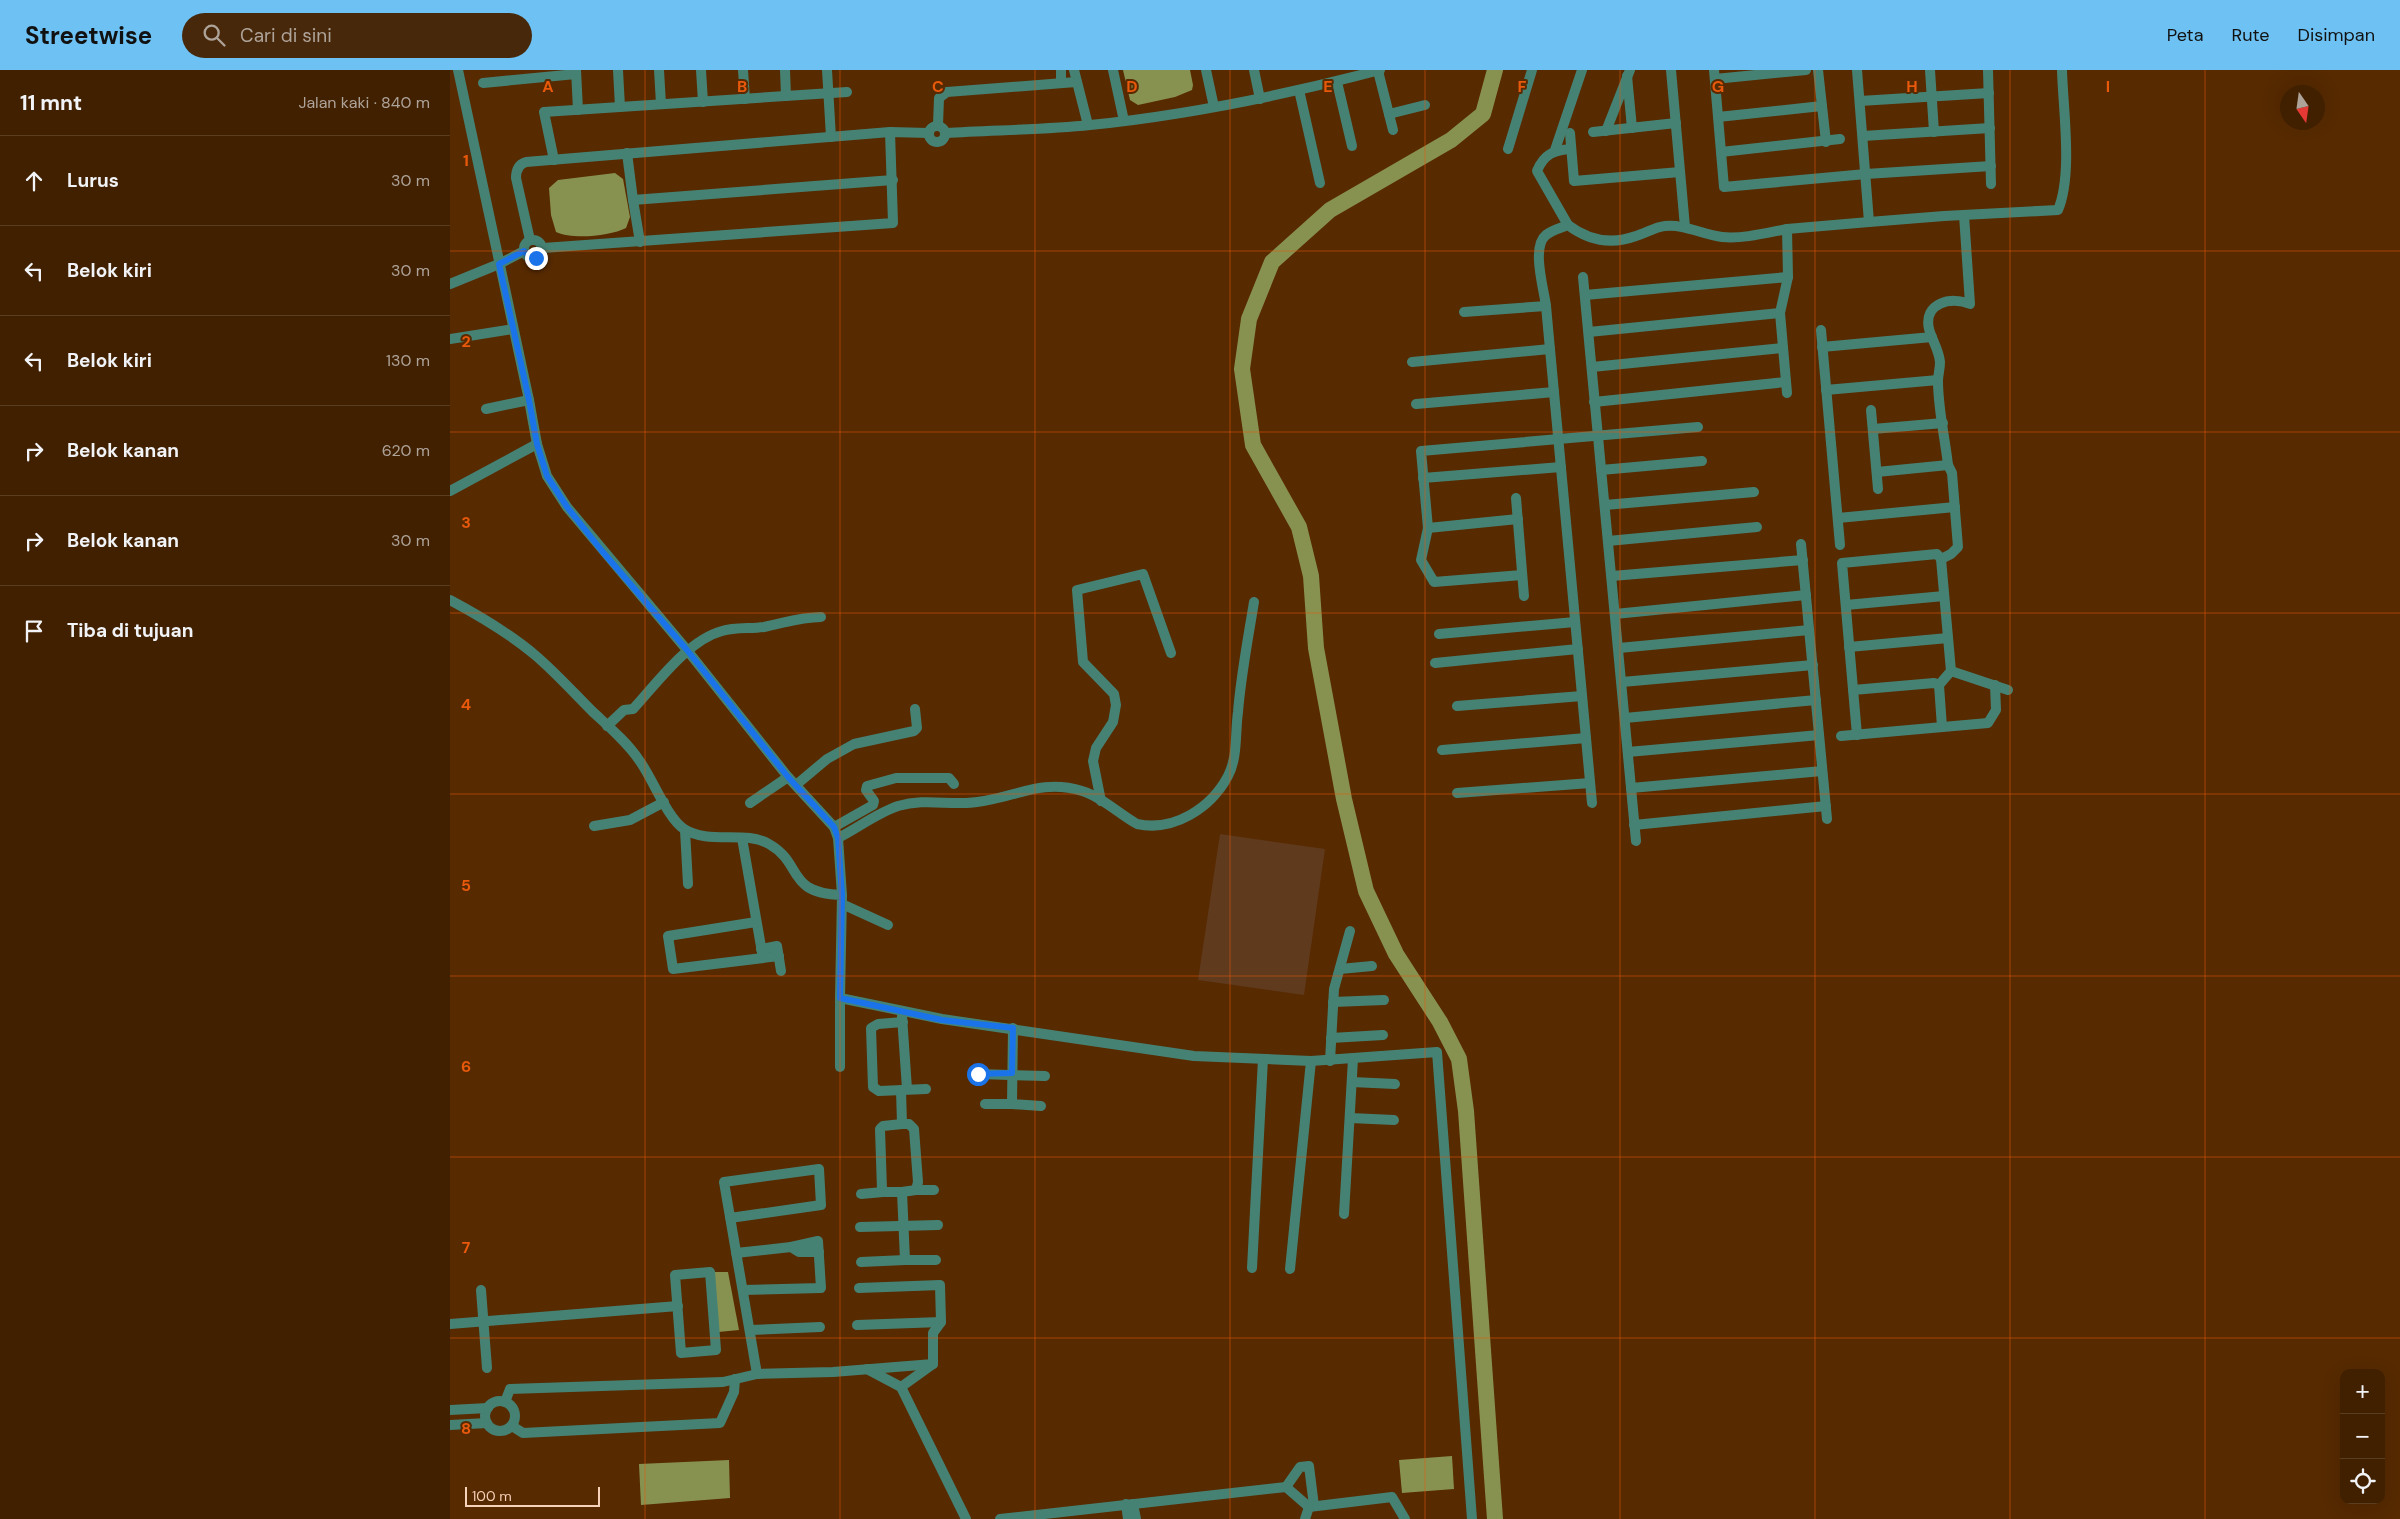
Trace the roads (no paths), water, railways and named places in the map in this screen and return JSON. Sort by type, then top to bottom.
[{"type":"street","points":[[458,70],[537,444],[547,476],[567,507],[632,588],[687,650],[792,781],[834,827],[838,838],[842,900],[840,1067]]},
{"type":"street","points":[[618,70],[620,107]]},
{"type":"street","points":[[659,70],[661,104]]},
{"type":"street","points":[[701,70],[703,102]]},
{"type":"street","points":[[743,70],[745,99]]},
{"type":"street","points":[[785,70],[786,96]]},
{"type":"street","points":[[827,70],[831,137]]},
{"type":"street","points":[[1061,70],[1061,82]]},
{"type":"street","points":[[1074,70],[1088,125]]},
{"type":"street","points":[[1113,70],[1124,121]]},
{"type":"street","points":[[1206,70],[1214,107]]},
{"type":"street","points":[[1254,70],[1260,99]]},
{"type":"street","points":[[929,133],[934,126],[942,129],[1088,125],[1124,121],[1260,99],[1379,70],[1393,130]]},
{"type":"street","points":[[1508,150],[1532,70]]},
{"type":"street","points":[[1582,70],[1555,150],[1546,157],[1537,171],[1568,225],[1588,237],[1608,241],[1627,239],[1666,226],[1685,228],[1704,234],[1724,237],[1869,222],[2058,210],[2064,197],[2066,169],[2062,70]]},
{"type":"street","points":[[1670,70],[1685,228]]},
{"type":"street","points":[[1806,70],[1714,74],[1724,187],[1866,174],[1991,166]]},
{"type":"street","points":[[1818,70],[1826,142]]},
{"type":"street","points":[[1857,70],[1869,222]]},
{"type":"street","points":[[1930,70],[1934,132]]},
{"type":"street","points":[[1988,70],[1991,184]]},
{"type":"street","points":[[483,83],[576,72],[578,110]]},
{"type":"street","points":[[1628,72],[1632,128]]},
{"type":"street","points":[[1606,131],[1628,72]]},
{"type":"street","points":[[929,133],[930,138],[937,142],[942,141],[938,98],[946,92],[1076,82]]},
{"type":"street","points":[[1336,82],[1352,146]]},
{"type":"street","points":[[1299,90],[1320,183]]},
{"type":"street","points":[[554,160],[544,112],[847,92]]},
{"type":"street","points":[[1860,101],[1989,93]]},
{"type":"street","points":[[1389,114],[1425,106]]},
{"type":"street","points":[[1718,117],[1822,106]]},
{"type":"street","points":[[1593,132],[1676,123]]},
{"type":"street","points":[[1863,136],[1990,128]]},
{"type":"street","points":[[530,240],[516,178],[516,171],[521,164],[526,162],[890,132],[929,133]]},
{"type":"street","points":[[543,248],[893,223],[890,132]]},
{"type":"street","points":[[1570,133],[1574,181],[1680,172]]},
{"type":"street","points":[[1721,152],[1840,139]]},
{"type":"street","points":[[1555,150],[1571,149]]},
{"type":"street","points":[[627,153],[640,242]]},
{"type":"street","points":[[633,200],[893,180]]},
{"type":"street","points":[[1941,559],[1951,554],[1958,547],[1952,473],[1948,465],[1938,380],[1940,362],[1929,327],[1931,313],[1938,304],[1948,300],[1960,299],[1970,304],[1964,215]]},
{"type":"street","points":[[1568,225],[1546,235],[1540,244],[1538,255],[1546,306],[1592,803]]},
{"type":"street","points":[[1787,229],[1788,277],[1780,313],[1787,393]]},
{"type":"street","points":[[530,240],[537,240],[543,248],[542,254],[533,259],[527,256],[524,251],[525,244],[530,240]]},
{"type":"street","points":[[450,284],[499,264],[524,251]]},
{"type":"street","points":[[1583,277],[1636,840]]},
{"type":"street","points":[[1586,296],[1788,277]]},
{"type":"street","points":[[1464,312],[1546,306]]},
{"type":"street","points":[[1589,332],[1780,313]]},
{"type":"street","points":[[450,339],[513,329]]},
{"type":"street","points":[[1821,330],[1840,545]]},
{"type":"street","points":[[1822,347],[1932,337]]},
{"type":"street","points":[[1592,367],[1784,348]]},
{"type":"street","points":[[1412,362],[1550,349]]},
{"type":"street","points":[[1826,390],[1938,380]]},
{"type":"street","points":[[1594,402],[1786,382]]},
{"type":"street","points":[[1416,404],[1554,392]]},
{"type":"street","points":[[486,409],[529,400]]},
{"type":"street","points":[[1871,410],[1878,489]]},
{"type":"street","points":[[1873,429],[1943,423]]},
{"type":"street","points":[[1522,575],[1434,582],[1421,560],[1428,528],[1421,451],[1698,426]]},
{"type":"street","points":[[450,491],[537,444]]},
{"type":"street","points":[[1601,470],[1702,461]]},
{"type":"street","points":[[1877,472],[1948,465]]},
{"type":"street","points":[[1423,478],[1561,467]]},
{"type":"street","points":[[1604,505],[1754,492]]},
{"type":"street","points":[[1516,498],[1524,596]]},
{"type":"street","points":[[1838,518],[1955,507]]},
{"type":"street","points":[[1428,528],[1518,519]]},
{"type":"street","points":[[1608,541],[1757,527]]},
{"type":"street","points":[[1801,544],[1827,819]]},
{"type":"street","points":[[1857,734],[1842,563],[1937,554],[1941,559],[1951,672],[1939,686],[1942,727]]},
{"type":"street","points":[[1612,576],[1803,560]]},
{"type":"street","points":[[1101,801],[1093,762],[1096,748],[1113,722],[1116,705],[1114,694],[1083,662],[1077,590],[1144,574],[1170,653]]},
{"type":"street","points":[[1615,614],[1806,595]]},
{"type":"street","points":[[1846,605],[1944,596]]},
{"type":"street","points":[[450,600],[489,620],[535,655],[639,759],[664,802],[685,830],[706,835],[762,840],[783,856],[802,884],[813,891],[842,900],[888,925]]},
{"type":"street","points":[[838,838],[877,815],[899,806],[925,801],[967,803],[988,801],[1021,791],[1052,786],[1083,791],[1136,824],[1147,827],[1166,824],[1191,816],[1214,798],[1229,775],[1236,742],[1238,710],[1254,602]]},
{"type":"street","points":[[607,726],[624,710],[634,708],[687,650],[722,630],[752,629],[800,618],[821,617]]},
{"type":"street","points":[[1439,634],[1575,622]]},
{"type":"street","points":[[1619,648],[1809,630]]},
{"type":"street","points":[[1849,647],[1948,638]]},
{"type":"street","points":[[1435,663],[1578,649]]},
{"type":"street","points":[[1622,682],[1813,665]]},
{"type":"street","points":[[1951,672],[2008,690]]},
{"type":"street","points":[[1853,690],[1934,683],[1939,686]]},
{"type":"street","points":[[1841,736],[1988,723],[1996,710],[1995,685]]},
{"type":"street","points":[[1457,706],[1582,696]]},
{"type":"street","points":[[1625,718],[1816,700]]},
{"type":"street","points":[[750,803],[792,781],[854,744],[914,732],[917,728],[915,709]]},
{"type":"street","points":[[1628,752],[1819,735]]},
{"type":"street","points":[[1442,750],[1586,738]]},
{"type":"street","points":[[1631,788],[1822,771]]},
{"type":"street","points":[[834,827],[873,805],[874,801],[866,790],[867,786],[896,778],[949,778],[954,784]]},
{"type":"street","points":[[1457,793],[1590,783]]},
{"type":"street","points":[[594,826],[630,820],[664,802]]},
{"type":"street","points":[[1634,825],[1826,806]]},
{"type":"street","points":[[685,830],[688,884]]},
{"type":"street","points":[[742,838],[762,953]]},
{"type":"street","points":[[756,922],[668,936],[673,969],[762,953],[778,946],[781,971]]},
{"type":"street","points":[[1330,1061],[1334,1002],[1350,931]]},
{"type":"street","points":[[1340,969],[1372,966]]},
{"type":"street","points":[[840,998],[942,1020],[1013,1028],[1194,1056],[1330,1061],[1433,1052],[1438,1055],[1472,1519]]},
{"type":"street","points":[[1334,1002],[1384,1000]]},
{"type":"street","points":[[902,1010],[904,1090],[902,1124]]},
{"type":"street","points":[[903,1022],[878,1024],[871,1028],[873,1087],[879,1091],[926,1089]]},
{"type":"street","points":[[1012,1104],[1013,1028]]},
{"type":"street","points":[[1331,1038],[1383,1035]]},
{"type":"street","points":[[1344,1214],[1353,1058]]},
{"type":"street","points":[[1252,1268],[1263,1059]]},
{"type":"street","points":[[1290,1269],[1311,1061]]},
{"type":"street","points":[[978,1074],[1012,1073],[1045,1076]]},
{"type":"street","points":[[1352,1082],[1395,1084]]},
{"type":"street","points":[[985,1104],[1041,1106]]},
{"type":"street","points":[[1350,1118],[1394,1120]]},
{"type":"street","points":[[883,1192],[880,1129],[883,1126],[902,1124],[909,1124],[914,1128],[918,1182],[916,1190]]},
{"type":"street","points":[[730,1218],[821,1205],[819,1169],[724,1182],[730,1218],[750,1330],[757,1374]]},
{"type":"street","points":[[861,1194],[934,1190]]},
{"type":"street","points":[[902,1192],[905,1260]]},
{"type":"street","points":[[860,1228],[938,1225]]},
{"type":"street","points":[[736,1252],[791,1247],[799,1252],[819,1252],[821,1288],[743,1290]]},
{"type":"street","points":[[862,1262],[936,1260]]},
{"type":"street","points":[[710,1272],[716,1350],[681,1353],[678,1306],[675,1275],[710,1272]]},
{"type":"street","points":[[859,1288],[940,1285],[940,1322],[933,1333],[933,1364]]},
{"type":"street","points":[[481,1290],[487,1368]]},
{"type":"street","points":[[450,1324],[678,1306]]},
{"type":"street","points":[[857,1325],[940,1322]]},
{"type":"street","points":[[750,1330],[820,1327]]},
{"type":"street","points":[[505,1402],[510,1389],[723,1382],[757,1374],[833,1372],[933,1364]]},
{"type":"street","points":[[901,1386],[933,1364]]},
{"type":"street","points":[[866,1368],[901,1386],[966,1519]]},
{"type":"street","points":[[512,1426],[523,1432],[720,1423],[734,1392],[735,1379]]},
{"type":"street","points":[[496,1402],[505,1402],[513,1408],[516,1417],[512,1426],[504,1431],[494,1430],[487,1423],[485,1415],[488,1408],[496,1402]]},
{"type":"street","points":[[450,1410],[488,1408]]},
{"type":"street","points":[[450,1425],[487,1423]]},
{"type":"street","points":[[1286,1486],[1300,1467],[1309,1466],[1312,1504],[1305,1519]]},
{"type":"street","points":[[1000,1519],[1286,1486],[1312,1504],[1392,1497],[1405,1519]]},
{"type":"street","points":[[1312,1504],[1396,1491]]},
{"type":"street","points":[[1128,1519],[1130,1504]]},
{"type":"street","points":[[1130,1504],[1136,1519]]},
{"type":"waterway","points":[[1495,70],[1483,114],[1451,140],[1330,210],[1272,262],[1249,319],[1242,369],[1253,445],[1299,527],[1311,576],[1316,648],[1344,799],[1366,891],[1396,954],[1440,1022],[1459,1059],[1466,1111],[1495,1519]]}]
